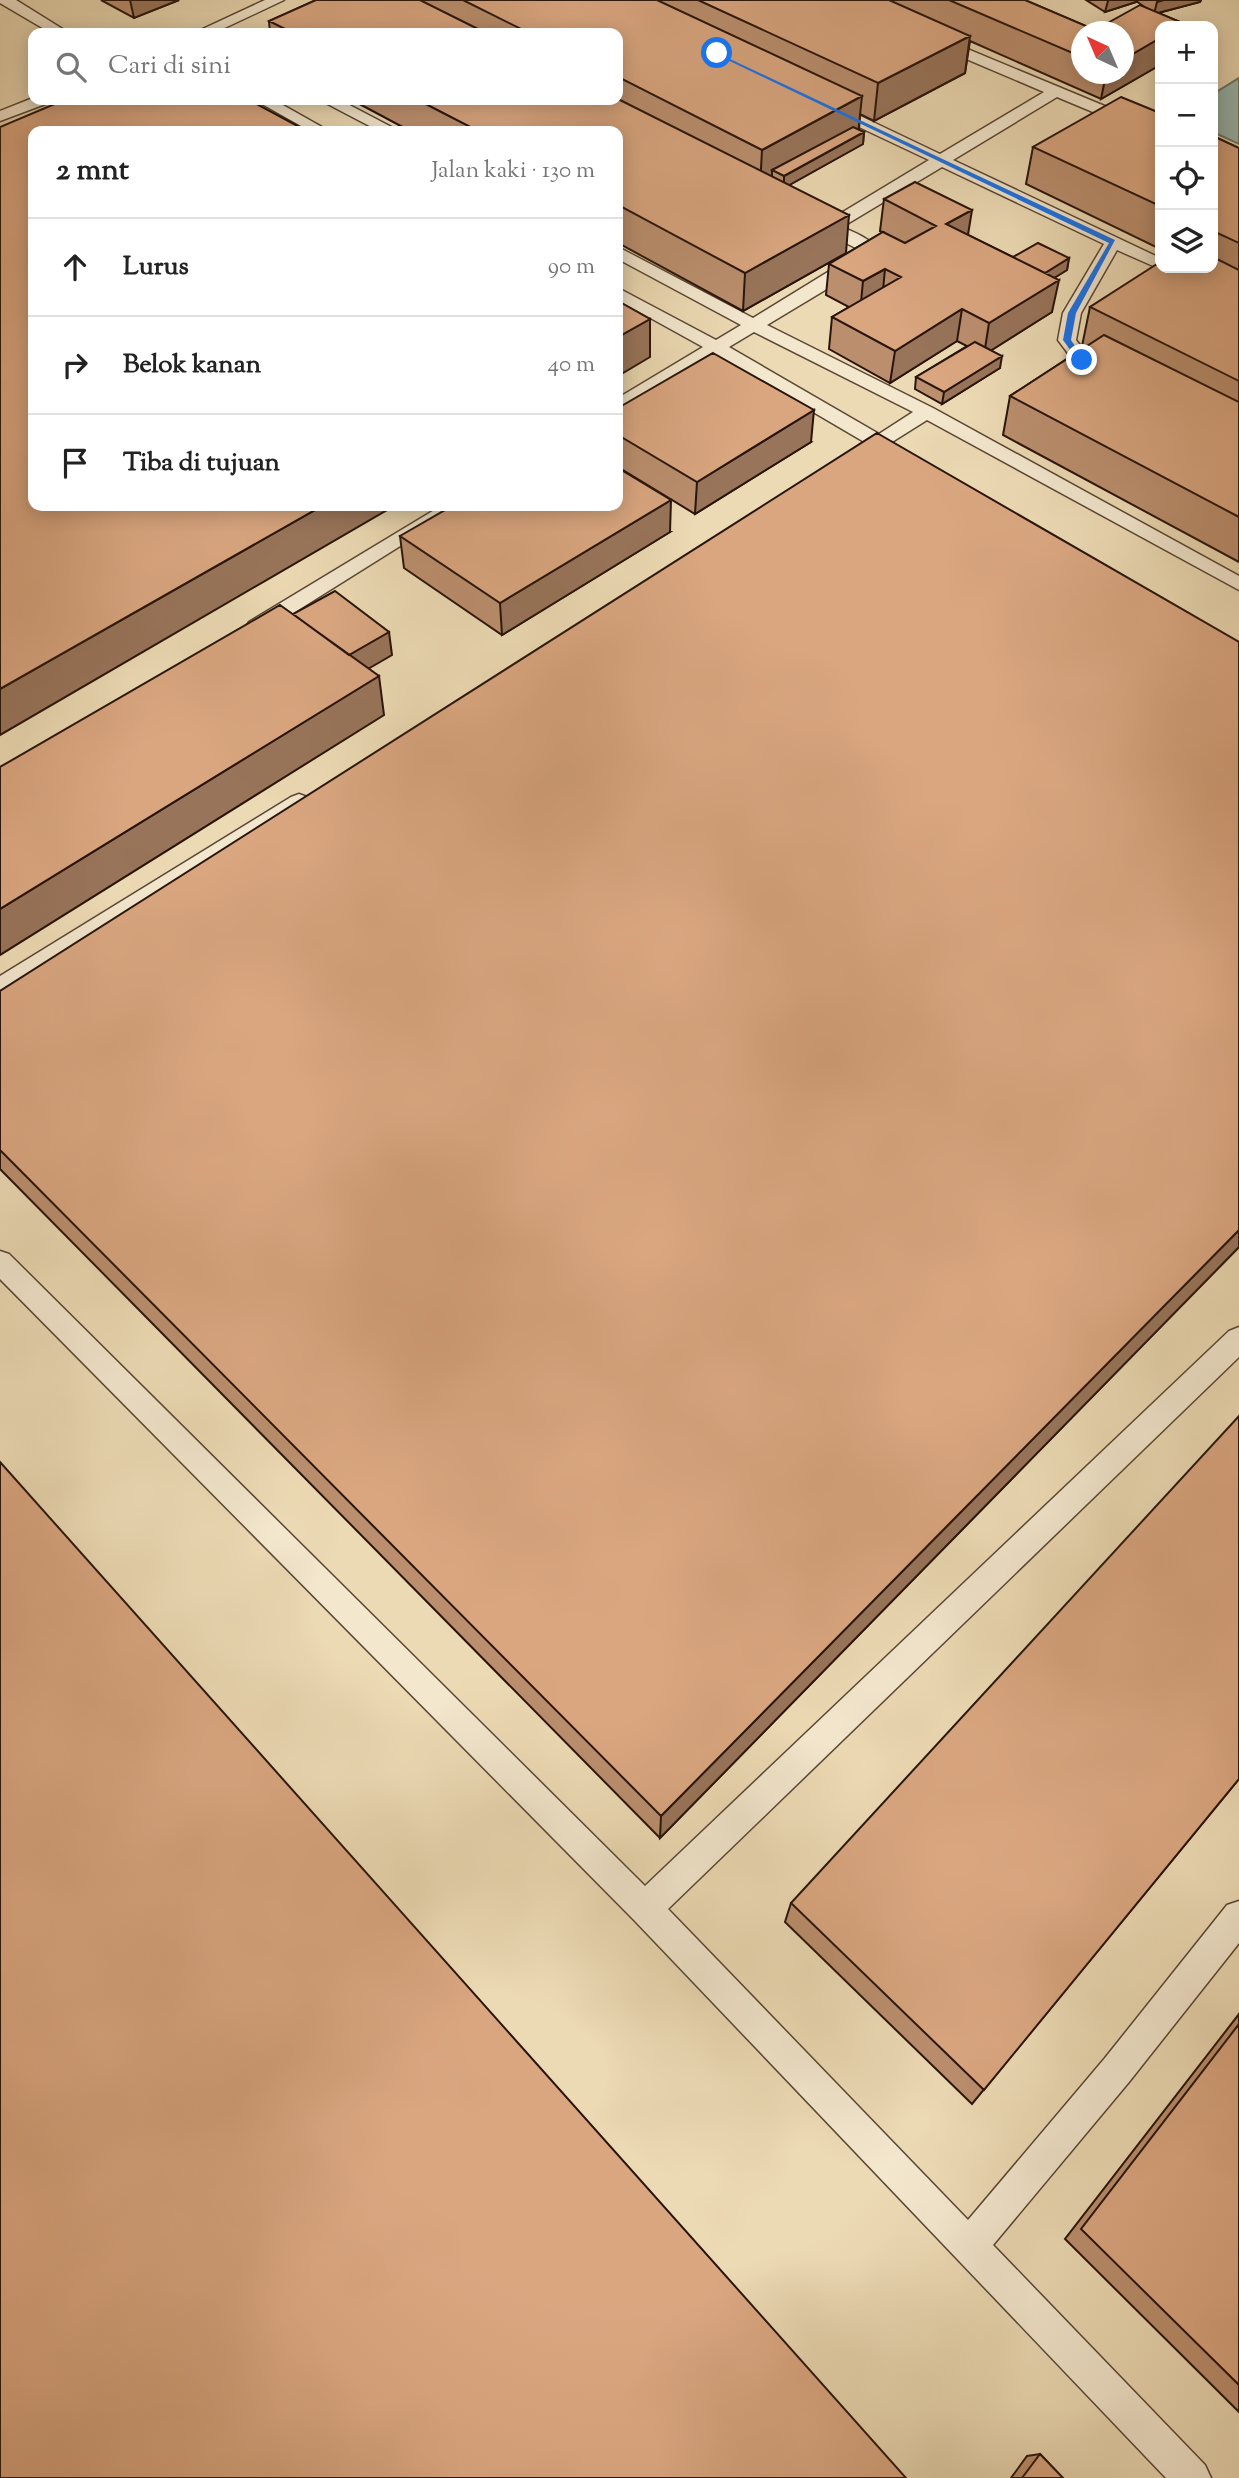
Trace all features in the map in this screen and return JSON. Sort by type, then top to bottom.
[{"type":"lane","points":[[5,0],[53,28]]},
{"type":"lane","points":[[213,28],[277,0]]},
{"type":"lane","points":[[917,33],[1155,133]]},
{"type":"lane","points":[[829,227],[1055,93]]},
{"type":"lane","points":[[817,101],[1155,262]]},
{"type":"lane","points":[[0,116],[29,105]]},
{"type":"lane","points":[[272,105],[312,126]]},
{"type":"lane","points":[[338,105],[381,126]]},
{"type":"lane","points":[[623,403],[864,259],[872,251],[863,243],[804,216]]},
{"type":"lane","points":[[1113,242],[1072,313],[1067,340],[1082,360],[1118,378]]},
{"type":"lane","points":[[623,254],[754,325],[926,412],[1239,584]]},
{"type":"lane","points":[[623,296],[804,396],[904,457]]},
{"type":"lane","points":[[833,471],[880,444],[926,412]]},
{"type":"lane","points":[[239,637],[446,511]]},
{"type":"lane","points":[[0,988],[316,790]]},
{"type":"lane","points":[[0,1262],[645,1909],[1192,2478]]},
{"type":"lane","points":[[645,1909],[1239,1339]]},
{"type":"lane","points":[[969,2246],[1117,2070],[1239,1917]]},
{"type":"water","points":[[1239,78],[1239,144],[1218,134],[1218,91]]},
{"type":"building","points":[[316,0],[420,0],[476,28],[283,28],[269,21]]},
{"type":"building","points":[[463,0],[657,0],[862,96],[762,150],[623,80],[623,28],[519,28]]},
{"type":"building","points":[[698,0],[889,0],[970,36],[878,83]]},
{"type":"building","points":[[949,0],[1025,0],[1074,21],[1071,21],[1071,52]]},
{"type":"building","points":[[1140,5],[1178,21],[1155,21],[1155,41],[1134,53],[1134,21],[1111,21]]},
{"type":"building","points":[[1121,97],[1155,111],[1155,204],[1033,147]]},
{"type":"building","points":[[623,102],[849,215],[745,273],[623,208],[623,126],[468,126],[428,105],[623,105]]},
{"type":"building","points":[[52,105],[258,105],[298,126],[28,126],[28,511],[313,511],[0,689],[0,127]]},
{"type":"building","points":[[853,127],[864,132],[784,176],[772,170]]},
{"type":"building","points":[[1218,138],[1239,148],[1239,243],[1218,233]]},
{"type":"building","points":[[915,182],[972,210],[946,224],[1059,280],[989,323],[962,309],[895,351],[832,317],[901,277],[885,269],[863,281],[829,264],[883,232],[905,243],[936,226],[884,199]]},
{"type":"building","points":[[1038,243],[1069,258],[1045,273],[1013,257]]},
{"type":"building","points":[[1218,260],[1239,270],[1239,381],[1090,307],[1155,265],[1155,273],[1218,273]]},
{"type":"building","points":[[623,304],[650,319],[623,334]]},
{"type":"building","points":[[1104,335],[1239,402],[1239,517],[1010,396]]},
{"type":"building","points":[[975,342],[1002,356],[944,392],[916,377]]},
{"type":"building","points":[[713,353],[814,410],[697,482],[623,438],[623,405]]},
{"type":"building","points":[[877,433],[1239,642],[1239,1230],[661,1816],[0,1150],[0,991]]},
{"type":"building","points":[[623,471],[671,500],[500,603],[400,536],[443,511],[623,511]]},
{"type":"building","points":[[335,591],[389,632],[349,655],[293,614]]},
{"type":"building","points":[[280,605],[379,676],[0,909],[0,767]]},
{"type":"building","points":[[1239,1416],[1239,1779],[984,2090],[791,1903]]},
{"type":"building","points":[[0,1462],[906,2478],[0,2478]]},
{"type":"building","points":[[1239,2024],[1239,2385],[1081,2229]]},
{"type":"building","points":[[1040,2454],[1063,2478],[1022,2478]]},
{"type":"route","points":[[717,53],[1113,242],[1072,313],[1067,340],[1082,360]]}]
